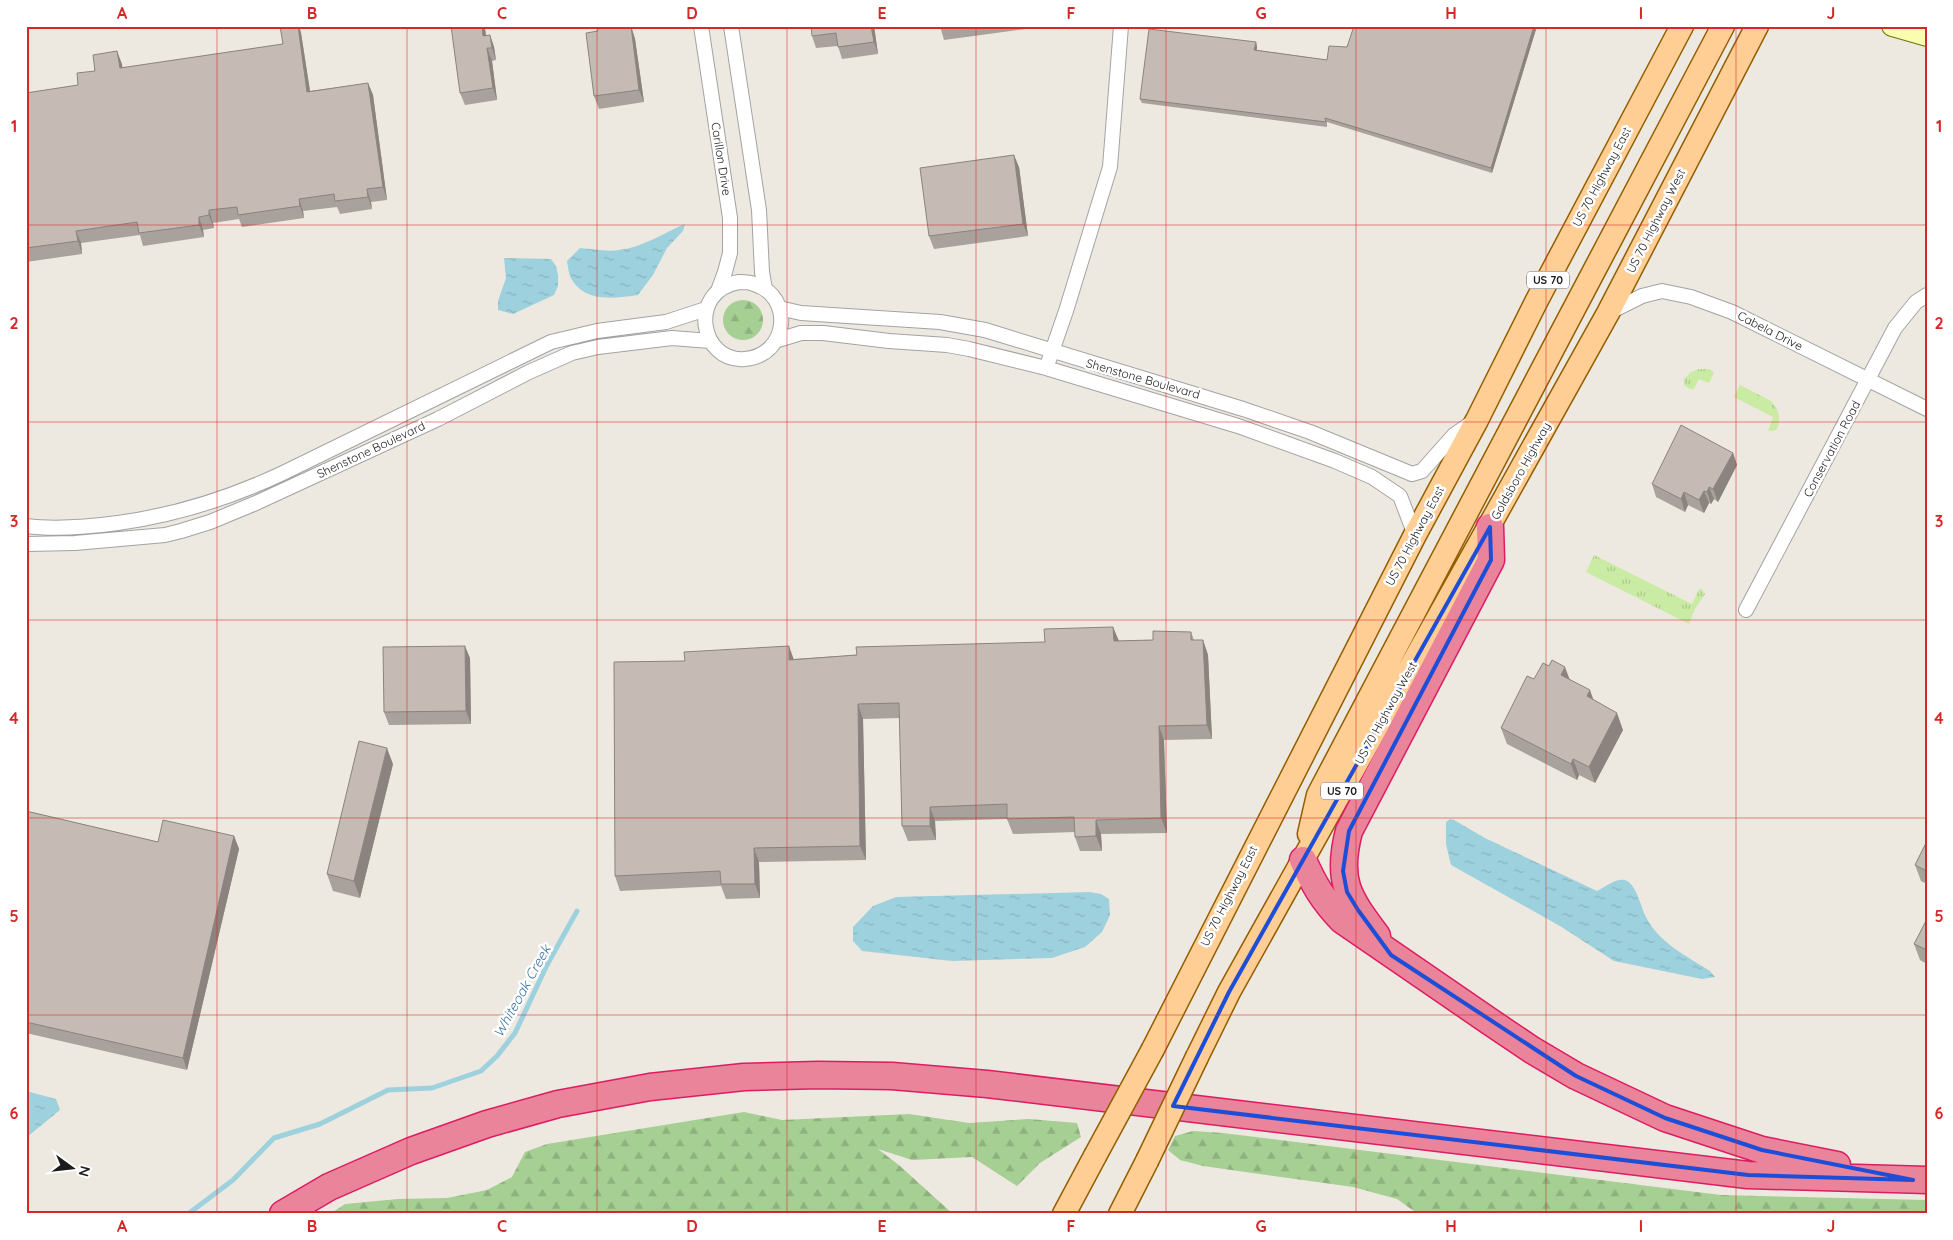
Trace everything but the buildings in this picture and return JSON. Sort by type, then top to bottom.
[{"type":"highway","points":[[1391,954],[1347,892],[1343,871],[1344,851],[1349,831],[1491,560],[1490,527]]},
{"type":"highway","points":[[1304,860],[1313,883],[1323,900],[1342,920],[1532,1050],[1576,1076],[1666,1118],[1762,1150],[1920,1180]]},
{"type":"highway","points":[[284,1214],[329,1187],[411,1151],[487,1124],[558,1104],[650,1087],[735,1078],[818,1075],[892,1076],[987,1084],[1748,1175],[1920,1180]]},
{"type":"main road","name":"US 70 Highway East","points":[[1064,1214],[1153,1049],[1414,535],[1477,420],[1536,302],[1682,26]]},
{"type":"main road","points":[[1304,860],[1318,795],[1723,26]]},
{"type":"main road","name":"US 70 Highway West","points":[[1608,313],[1757,26]]},
{"type":"main road","points":[[1892,26],[1927,36]]},
{"type":"main road","name":"Goldsboro Highway","points":[[1490,527],[1608,313]]},
{"type":"main road","name":"US 70 Highway West","points":[[1120,1214],[1229,992],[1490,527]]},
{"type":"street","name":"Carillon Drive","points":[[701,26],[730,218],[730,253],[718,291]]},
{"type":"street","points":[[730,26],[760,210],[762,272],[765,288]]},
{"type":"street","points":[[1046,368],[1066,311],[1110,166],[1121,26]]},
{"type":"street","points":[[732,283],[754,283],[765,288],[773,296],[779,308],[782,323],[778,340],[761,355],[745,359],[723,354],[710,341],[704,321],[706,309],[718,291],[732,283]]},
{"type":"street","name":"Cabela Drive","points":[[1608,313],[1642,296],[1662,291],[1692,296],[1732,312],[1927,409]]},
{"type":"street","name":"Conservation Road","points":[[1746,610],[1895,328],[1916,302],[1927,296]]},
{"type":"street","name":"Shenstone Boulevard","points":[[779,308],[801,313],[940,322],[985,330],[1243,409],[1317,435],[1412,474],[1422,471],[1454,434],[1477,420]]},
{"type":"street","name":"Shenstone Boulevard","points":[[26,526],[76,528],[96,526],[160,516],[206,504],[250,489],[283,474],[551,342],[597,331],[666,322],[706,309]]},
{"type":"street","name":"Shenstone Boulevard","points":[[778,340],[801,333],[823,333],[889,341],[947,345],[1046,368],[1238,426],[1372,477],[1400,496],[1414,535]]},
{"type":"street","name":"Shenstone Boulevard","points":[[26,544],[75,543],[165,535],[181,531],[210,522],[256,503],[438,419],[530,372],[572,353],[672,338],[710,341]]},
{"type":"highlighted area","points":[[1490,527],[1491,560],[1349,831],[1343,871],[1347,892],[1358,910],[1391,955],[1576,1076],[1665,1118],[1762,1150],[1913,1180],[1748,1175],[1173,1106],[1229,992]]},
{"type":"green space","points":[[739,300],[747,300],[754,303],[760,309],[763,320],[760,331],[754,337],[747,340],[739,340],[732,337],[726,331],[723,324],[723,316],[726,309],[732,303]]},
{"type":"green space","points":[[1699,369],[1710,369],[1714,373],[1709,383],[1699,379],[1694,389],[1684,385],[1684,379],[1691,372]]},
{"type":"green space","points":[[1740,385],[1774,404],[1778,411],[1779,419],[1776,430],[1768,431],[1773,417],[1734,397]]},
{"type":"green space","points":[[1594,555],[1692,604],[1699,589],[1702,589],[1705,594],[1695,609],[1689,624],[1586,572]]},
{"type":"green space","points":[[744,1112],[782,1120],[909,1114],[969,1123],[1029,1119],[1077,1123],[1081,1137],[1040,1163],[1017,1186],[972,1157],[912,1160],[878,1149],[900,1166],[953,1214],[330,1214],[345,1204],[398,1199],[447,1198],[487,1190],[512,1177],[525,1152],[547,1144]]},
{"type":"green space","points":[[1193,1131],[1223,1133],[1721,1195],[1927,1200],[1927,1214],[1418,1214],[1397,1199],[1353,1187],[1203,1166],[1180,1160],[1168,1150],[1175,1136]]},
{"type":"water","points":[[685,224],[683,231],[667,248],[653,275],[638,295],[611,298],[593,296],[578,287],[571,278],[567,261],[580,248],[610,251],[628,248],[645,243]]},
{"type":"water","points":[[504,258],[551,259],[556,266],[558,275],[558,286],[554,295],[513,314],[498,310],[498,301],[506,278]]},
{"type":"water","points":[[1450,819],[1485,838],[1597,891],[1618,880],[1629,882],[1635,890],[1646,917],[1658,934],[1674,948],[1710,971],[1715,977],[1702,979],[1614,961],[1560,926],[1451,865],[1446,844],[1446,822]]},
{"type":"water","points":[[1090,892],[1101,894],[1109,899],[1110,915],[1102,932],[1085,947],[1052,958],[952,961],[862,951],[853,941],[853,927],[873,906],[896,897]]},
{"type":"water","points":[[26,1091],[56,1099],[60,1110],[26,1138]]},
{"type":"waterway","name":"Whiteoak Creek","points":[[188,1214],[233,1180],[274,1138],[320,1124],[388,1090],[432,1088],[481,1071],[497,1056],[515,1033],[547,965],[577,911]]}]
